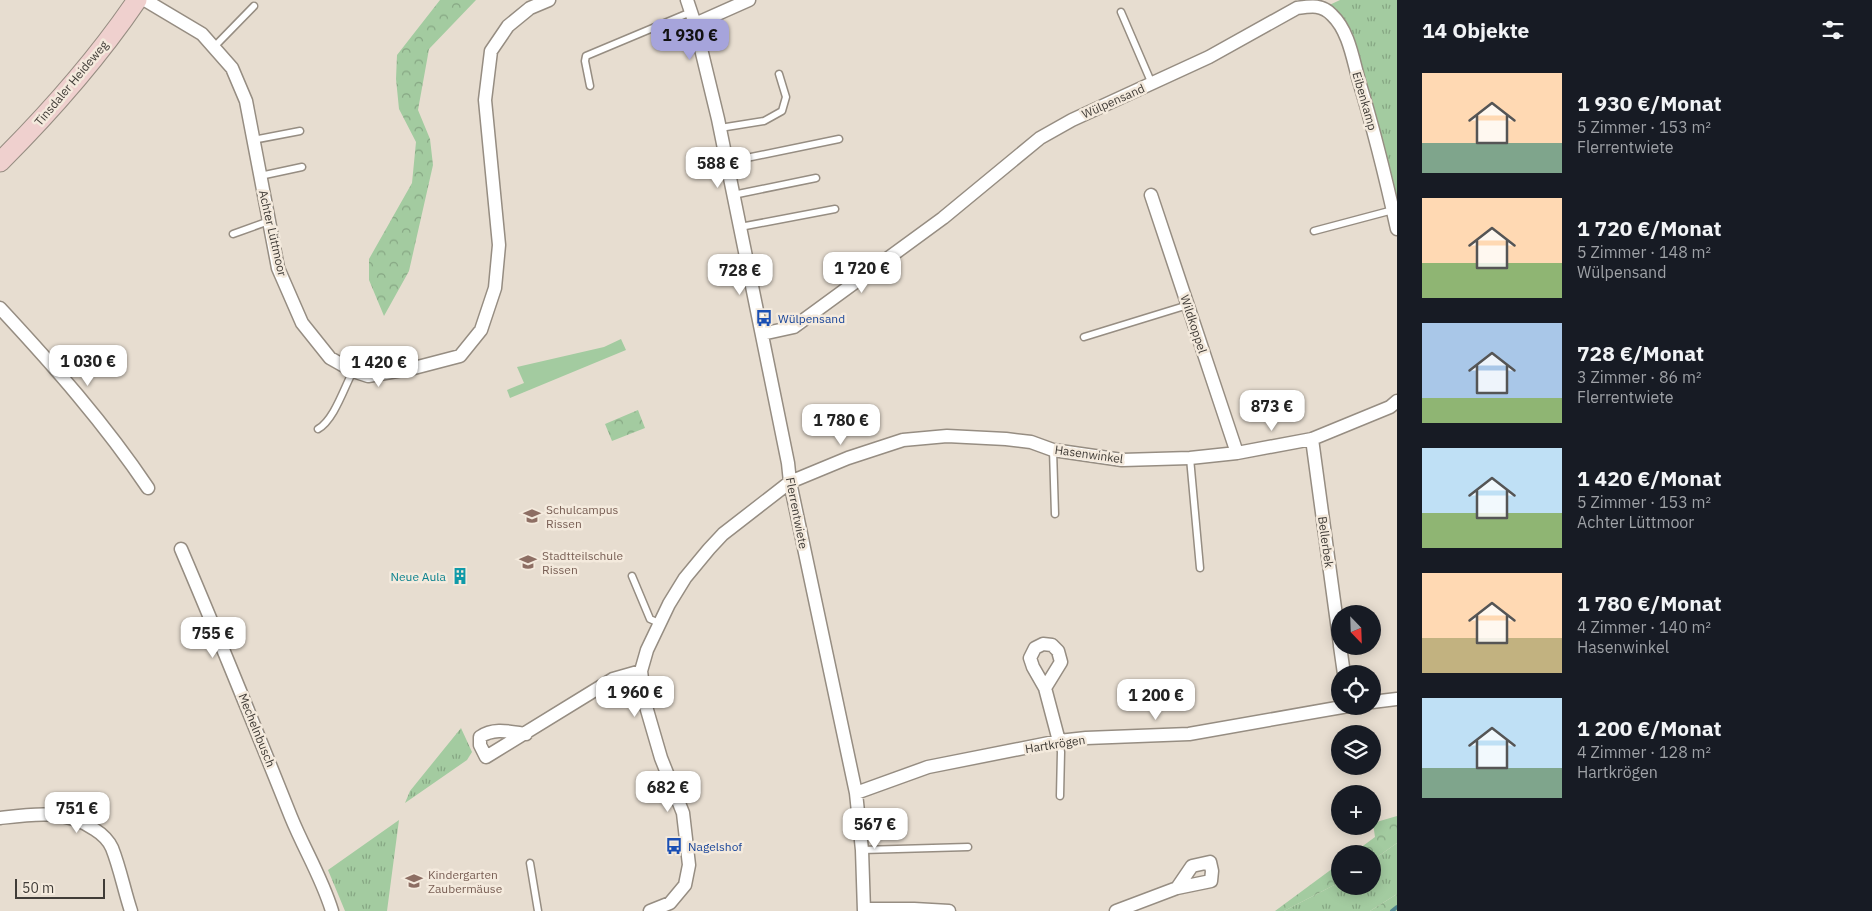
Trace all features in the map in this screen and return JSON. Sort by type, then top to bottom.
[{"type":"street","name":"Tinsdaler Heideweg","points":[[0,162],[37,125],[72,85],[137,0]]},
{"type":"street","name":"Achter Lüttmoor","points":[[145,0],[202,34],[232,68],[246,101],[278,268],[302,323],[330,358],[353,371],[368,376],[414,368],[460,356],[481,330],[495,288],[499,245],[485,100],[491,51],[508,26],[530,8],[549,0]]},
{"type":"street","points":[[691,12],[749,0]]},
{"type":"street","name":"Wülpensand","points":[[762,334],[794,327],[943,218],[1040,138],[1072,120],[1209,57],[1296,4]]},
{"type":"street","name":"Eibenkamp","points":[[1296,4],[1323,8],[1333,15],[1350,47],[1372,123],[1397,229]]},
{"type":"street","name":"Flerrentwiete","points":[[691,12],[720,128],[788,463],[790,482],[856,793],[862,850],[864,910]]},
{"type":"street","name":"Wildkoppel","points":[[1151,196],[1237,453]]},
{"type":"street","points":[[0,308],[40,351],[126,455],[148,488]]},
{"type":"street","name":"Hasenwinkel","points":[[790,482],[848,458],[903,440],[947,436],[1031,442],[1053,450],[1122,460],[1190,458],[1237,453],[1312,439],[1393,404]]},
{"type":"street","name":"Bellerbek","points":[[1312,439],[1334,605]]},
{"type":"street","points":[[650,911],[670,903],[685,885],[689,865],[683,813],[661,758],[645,703],[642,671],[647,650],[659,623],[686,578],[709,549],[723,534],[790,482]]},
{"type":"street","name":"Mechelnbusch","points":[[181,549],[292,818],[324,887],[332,911]]},
{"type":"street","points":[[526,734],[613,679],[642,671]]},
{"type":"street","points":[[1045,688],[1059,741]]},
{"type":"street","points":[[1381,701],[1397,698]]},
{"type":"street","name":"Hartkrögen","points":[[856,793],[928,767],[1059,741],[1189,734],[1331,709]]},
{"type":"street","points":[[0,818],[48,814],[78,821],[104,836],[111,847],[131,911]]},
{"type":"street","points":[[1116,911],[1177,888]]},
{"type":"street","points":[[864,910],[914,909],[949,911]]},
{"type":"lane","points":[[214,47],[254,6]]},
{"type":"lane","points":[[590,86],[585,61],[586,56],[691,12]]},
{"type":"lane","points":[[1121,12],[1152,84]]},
{"type":"lane","points":[[720,128],[764,121],[782,111],[786,97],[779,74]]},
{"type":"lane","points":[[253,140],[300,131]]},
{"type":"lane","points":[[727,162],[839,139]]},
{"type":"lane","points":[[260,176],[302,167]]},
{"type":"lane","points":[[734,196],[816,178]]},
{"type":"lane","points":[[740,226],[835,209]]},
{"type":"lane","points":[[1314,231],[1393,210]]},
{"type":"lane","points":[[233,234],[269,221]]},
{"type":"lane","points":[[1084,337],[1188,305]]},
{"type":"lane","points":[[318,429],[331,417],[353,371]]},
{"type":"lane","points":[[1053,450],[1055,514]]},
{"type":"lane","points":[[1190,458],[1200,568]]},
{"type":"lane","points":[[632,576],[650,619],[659,623]]},
{"type":"lane","points":[[1059,741],[1061,752],[1060,796]]},
{"type":"lane","points":[[862,850],[968,847]]},
{"type":"lane","points":[[530,863],[538,911]]},
{"type":"green space","points":[[440,0],[476,0],[429,49],[418,110],[430,139],[433,165],[409,271],[384,316],[369,280],[369,259],[412,183],[416,142],[399,109],[396,79],[397,55]]},
{"type":"green space","points":[[1340,0],[1397,0],[1397,230],[1350,47],[1323,8]]},
{"type":"green space","points":[[621,339],[626,350],[510,398],[507,390],[524,383],[517,367],[604,347]]},
{"type":"green space","points":[[638,410],[645,428],[612,441],[605,424]]},
{"type":"green space","points":[[461,728],[472,752],[467,760],[405,803],[410,791]]},
{"type":"green space","points":[[1397,816],[1397,843],[1381,854],[1381,845],[1364,845],[1375,837],[1375,835],[1381,835],[1381,821]]},
{"type":"green space","points":[[399,820],[387,911],[345,911],[328,870]]},
{"type":"green space","points":[[1397,843],[1397,894],[1370,911],[1284,911],[1331,887],[1331,895],[1381,895],[1381,854]]},
{"type":"green space","points":[[1331,870],[1331,887],[1284,911],[1275,911]]},
{"type":"green space","points":[[1397,894],[1397,911],[1370,911]]},
{"type":"waterway","points":[[1392,911],[1397,907]]},
{"type":"place","name":"Wülpensand","points":[[764,318]]},
{"type":"place","name":"Schulcampus Rissen","points":[[532,516]]},
{"type":"place","name":"Stadtteilschule Rissen","points":[[528,562]]},
{"type":"place","name":"Neue Aula","points":[[460,576]]},
{"type":"place","name":"Nagelshof","points":[[674,846]]},
{"type":"place","name":"Kindergarten Zaubermäuse","points":[[414,881]]}]
